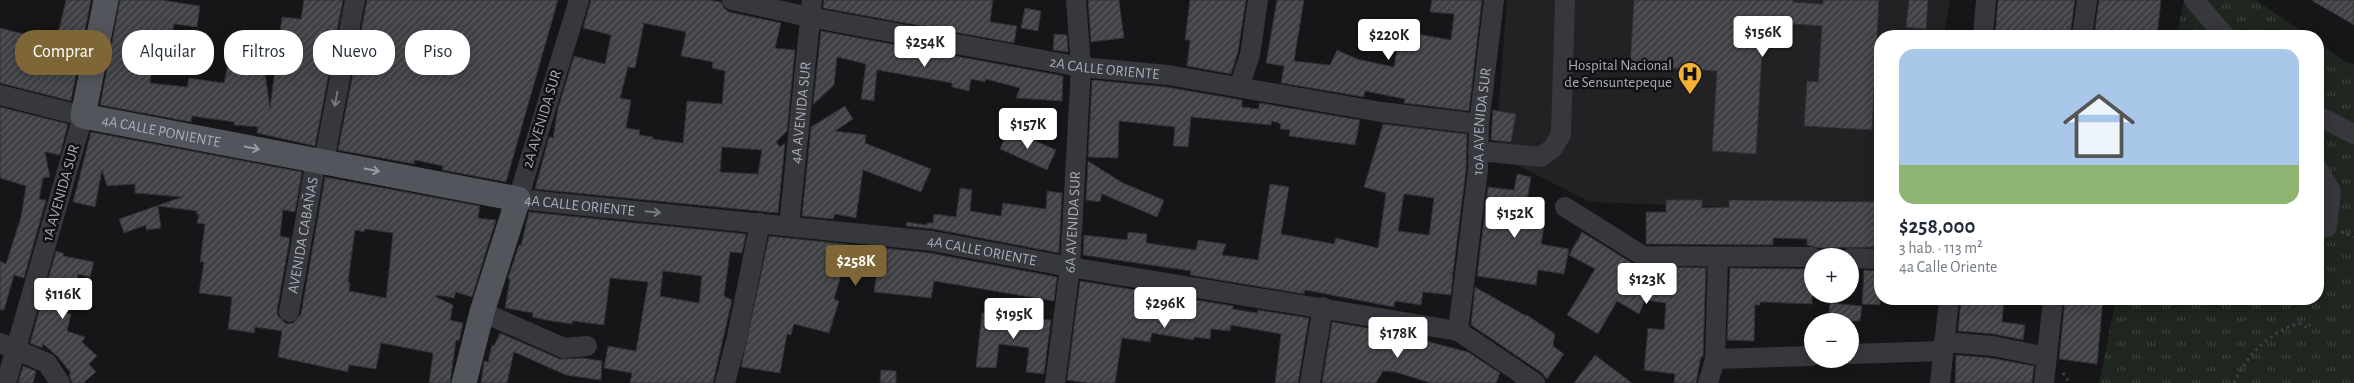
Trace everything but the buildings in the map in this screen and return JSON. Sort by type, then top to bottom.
[{"type":"main road","name":"1A AVENIDA SUR","points":[[83,116],[106,0]]},
{"type":"main road","name":"4A CALLE PONIENTE","points":[[83,116],[320,160]]},
{"type":"main road","name":"4A CALLE ORIENTE","points":[[320,160],[518,199]]},
{"type":"main road","name":"2A AVENIDA SUR","points":[[464,383],[482,312],[518,199]]},
{"type":"street","name":"AVENIDA CABAÑAS","points":[[290,312],[320,160],[355,0]]},
{"type":"street","name":"2A AVENIDA SUR","points":[[518,199],[579,0]]},
{"type":"street","name":"2A CALLE ORIENTE","points":[[732,0],[810,8],[1082,68],[1168,75],[1381,112],[1479,124]]},
{"type":"street","name":"6A AVENIDA SUR","points":[[1057,383],[1070,266],[1082,68],[1076,0]]},
{"type":"street","points":[[1239,87],[1250,54],[1258,0]]},
{"type":"street","name":"10A AVENIDA SUR","points":[[1458,331],[1478,170],[1479,124],[1494,0]]},
{"type":"street","points":[[1478,151],[1541,157],[1553,148],[1561,134],[1565,0]]},
{"type":"street","points":[[1983,30],[1986,0]]},
{"type":"street","points":[[2083,30],[2087,0]]},
{"type":"street","points":[[2194,0],[2220,30]]},
{"type":"street","name":"4A AVENIDA SUR","points":[[789,226],[810,8]]},
{"type":"street","name":"4A CALLE PONIENTE","points":[[0,95],[83,116]]},
{"type":"street","name":"1A AVENIDA SUR","points":[[6,383],[8,346],[83,116]]},
{"type":"street","points":[[2324,119],[2354,134]]},
{"type":"street","points":[[2324,180],[2331,192],[2327,227]]},
{"type":"street","name":"4A CALLE ORIENTE","points":[[518,199],[932,241],[1458,331],[1533,382]]},
{"type":"street","points":[[1565,207],[1643,256],[1804,258]]},
{"type":"street","points":[[725,383],[737,337],[760,223]]},
{"type":"street","points":[[1708,383],[1715,359],[1718,257]]},
{"type":"street","points":[[1859,258],[1874,259]]},
{"type":"street","points":[[1940,383],[1948,305]]},
{"type":"street","points":[[2044,383],[2053,305]]},
{"type":"street","points":[[1310,383],[1323,307]]},
{"type":"street","points":[[482,312],[564,348],[587,346]]},
{"type":"street","points":[[8,346],[47,363],[60,383]]},
{"type":"street","points":[[1859,353],[1944,347],[1993,346],[2047,357]]},
{"type":"street","points":[[1715,359],[1804,356]]},
{"type":"path","points":[[2234,383],[2243,364],[2255,349],[2286,327],[2299,323],[2308,328],[2310,324]]},
{"type":"shaded area","name":"Hospital Nacional de Sensuntepeque","points":[[1507,0],[1950,0],[1945,30],[1874,30],[1874,213],[1590,202],[1495,154]]},
{"type":"green space","points":[[2184,0],[2256,0],[2300,30],[2178,30]]},
{"type":"green space","points":[[2324,46],[2346,62],[2354,64],[2354,383],[2099,383],[2115,305],[2324,305]]},
{"type":"place","name":"Hospital Nacional de Sensuntepeque","points":[[1690,95]]}]
